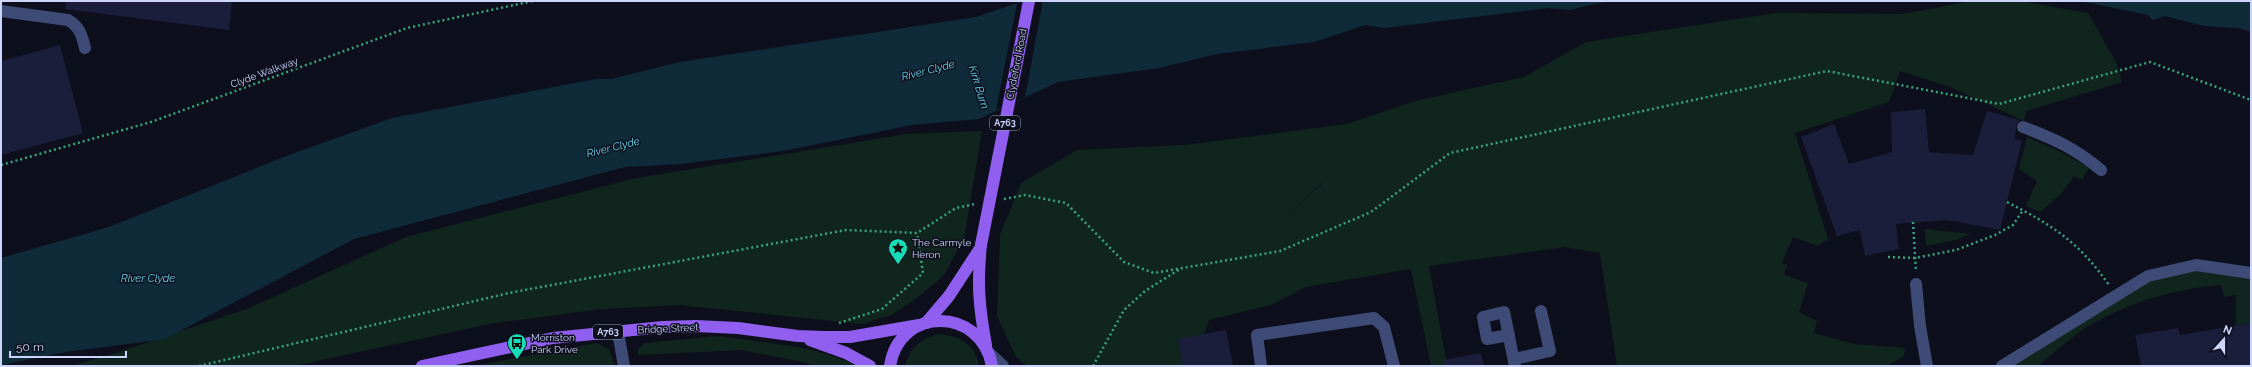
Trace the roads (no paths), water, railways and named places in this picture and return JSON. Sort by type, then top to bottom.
[{"type":"main road","name":"Clydeford Road","points":[[990,356],[978,298],[978,277],[982,245],[1029,1]]},
{"type":"main road","name":"Clydeford Road","points":[[890,366],[895,348],[905,335],[923,324],[949,296],[982,245]]},
{"type":"main road","name":"Bridge Street","points":[[422,366],[553,338],[618,332],[696,326],[738,328],[798,336],[850,337],[923,324],[936,320],[953,321],[969,328],[982,339],[990,356]]},
{"type":"main road","name":"Bridge Street","points":[[798,336],[846,353],[870,366]]},
{"type":"street","points":[[1,11],[68,20],[76,24],[80,31],[85,48]]},
{"type":"street","points":[[2023,127],[2080,152],[2101,170]]},
{"type":"street","points":[[2002,366],[2148,276],[2196,264],[2251,273]]},
{"type":"street","points":[[1916,284],[1920,326],[1927,366]]},
{"type":"street","points":[[1509,335],[1517,364],[1550,351],[1542,311]]},
{"type":"street","points":[[1261,366],[1257,335],[1374,318],[1384,326],[1394,366]]},
{"type":"street","points":[[618,332],[624,366]]},
{"type":"street","points":[[990,356],[1003,366]]},
{"type":"water","name":"River Clyde","points":[[1023,1],[1609,1],[1569,10],[1548,8],[1384,28],[1365,25],[1314,42],[1217,54],[1159,68],[1058,82],[979,119],[912,125],[783,151],[680,164],[625,167],[354,239],[165,339],[66,352],[1,365],[1,258],[109,227],[289,155],[392,118],[596,79],[611,79],[680,62],[976,17]]},
{"type":"water","points":[[2080,1],[2251,1],[2251,32],[2239,28],[2204,26],[2165,16],[2153,20],[2148,15]]},
{"type":"place","name":"The Carmyle Heron","points":[[898,265]]},
{"type":"place","name":"Morriston Park Drive","points":[[517,360]]},
{"type":"water label","name":"Kirk Burn","points":[[979,87]]}]
